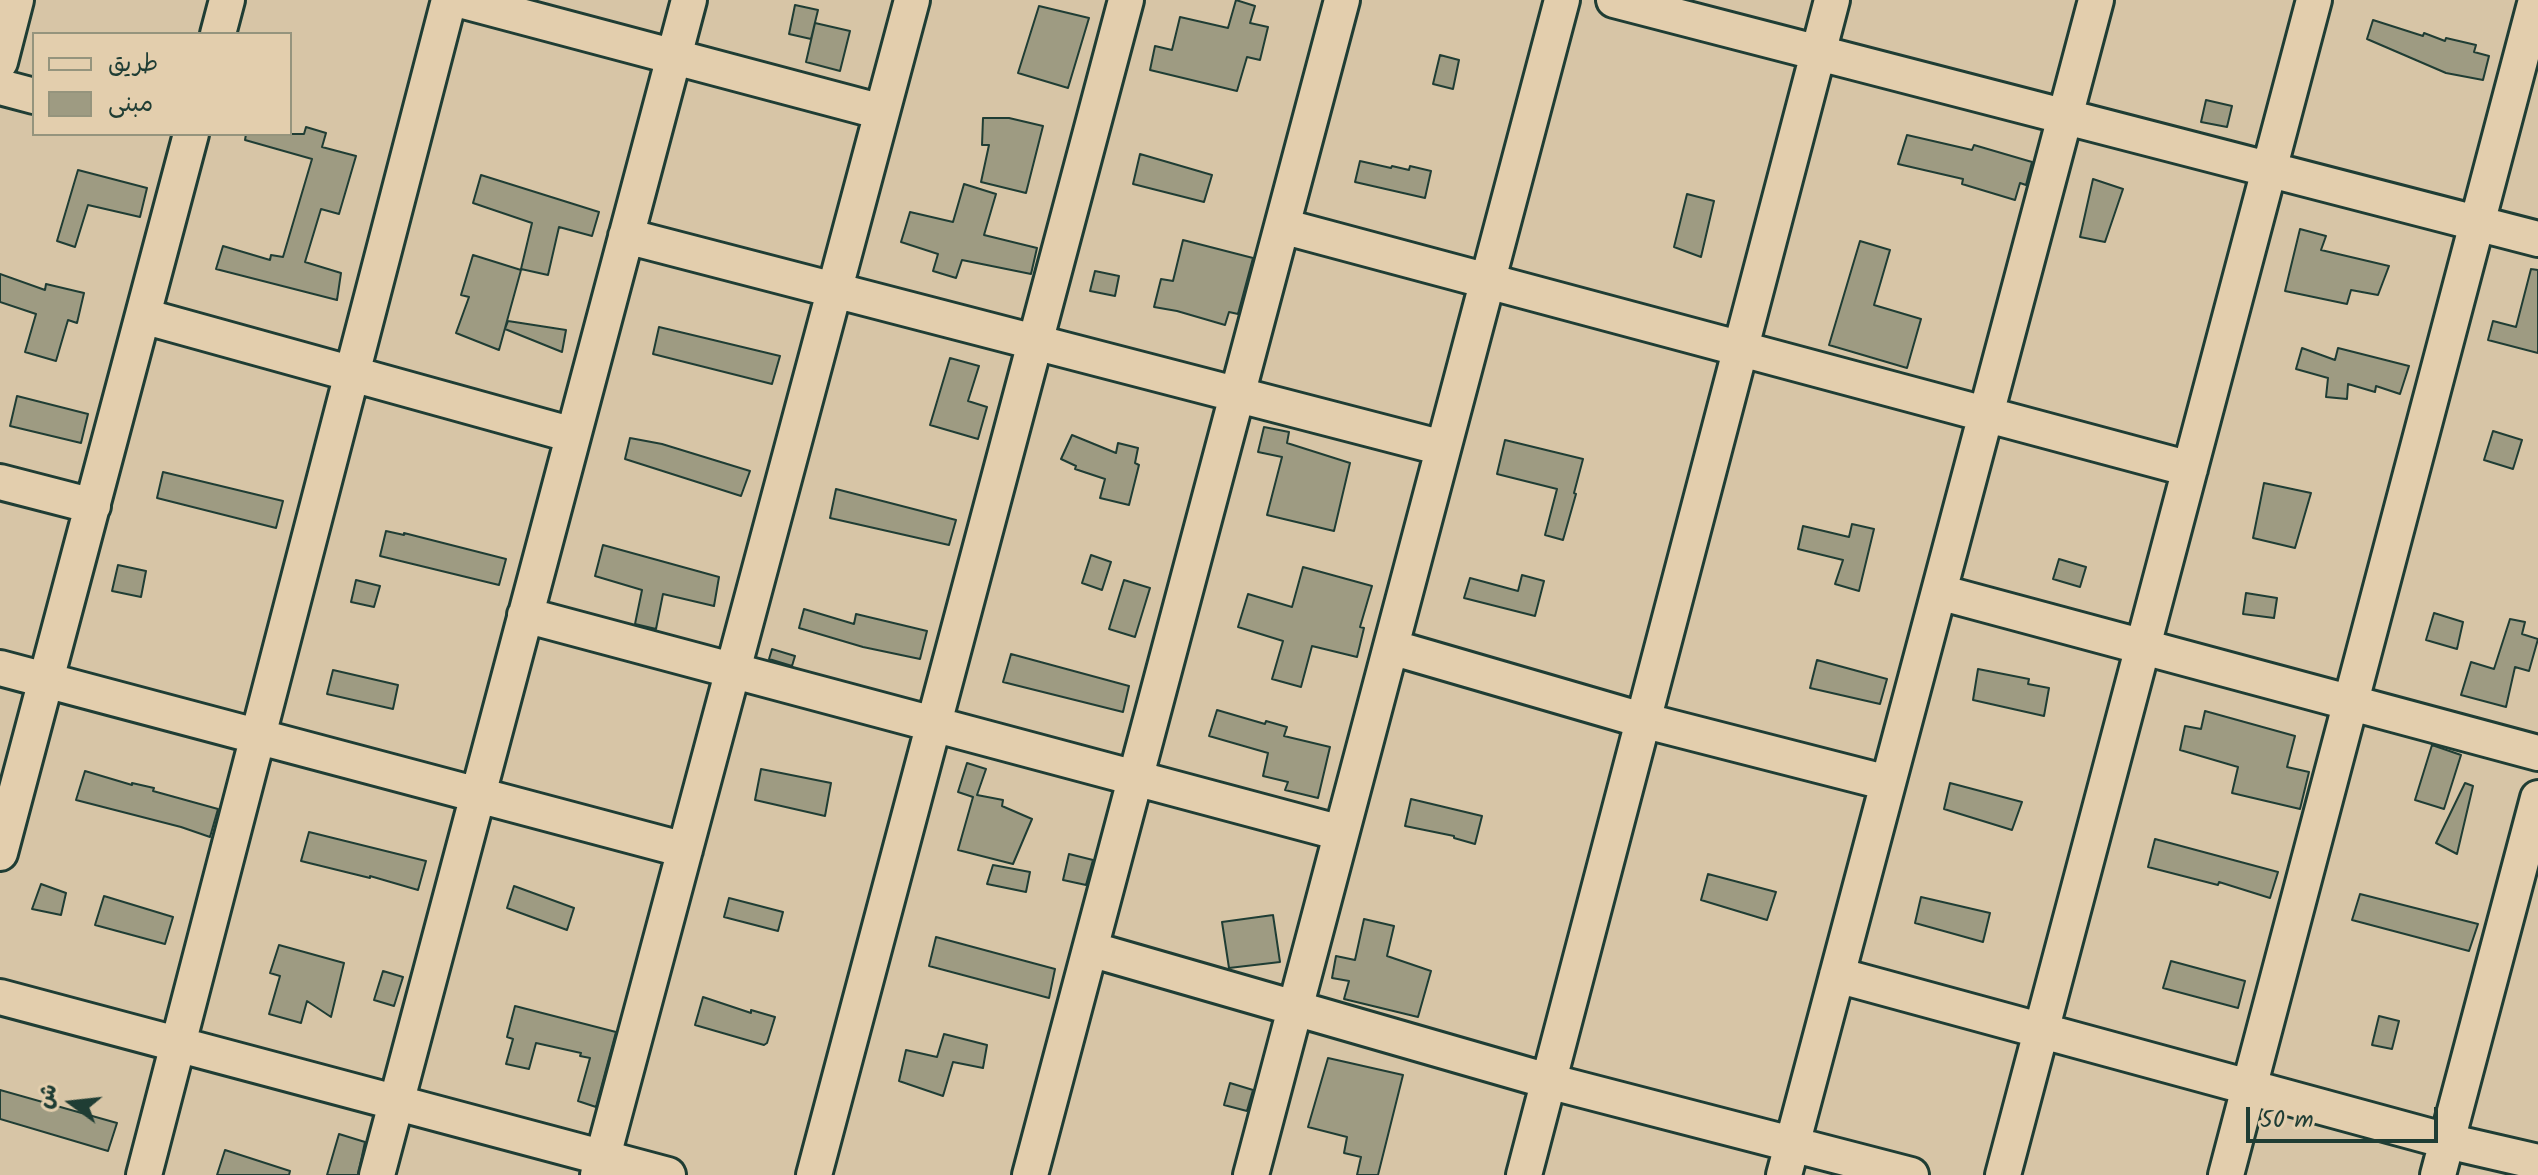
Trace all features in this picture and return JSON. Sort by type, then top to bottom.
[{"type":"street","points":[[0,62],[16,0]]},
{"type":"street","points":[[219,32],[227,0]]},
{"type":"street","points":[[144,1175],[449,0]]},
{"type":"street","points":[[460,0],[882,112]]},
{"type":"street","points":[[377,1175],[689,0]]},
{"type":"street","points":[[600,1166],[912,0]]},
{"type":"street","points":[[814,1175],[1126,0]]},
{"type":"street","points":[[1030,1175],[1342,0]]},
{"type":"street","points":[[1251,1175],[1562,0]]},
{"type":"street","points":[[1614,0],[2538,239]]},
{"type":"street","points":[[1524,1175],[1832,0]]},
{"type":"street","points":[[1788,1160],[2096,0]]},
{"type":"street","points":[[2003,1175],[2314,0]]},
{"type":"street","points":[[2226,1175],[2536,0]]},
{"type":"street","points":[[0,87],[32,95]]},
{"type":"street","points":[[0,853],[143,316],[183,136]]},
{"type":"street","points":[[1282,226],[2190,469]]},
{"type":"street","points":[[626,236],[1443,448]]},
{"type":"street","points":[[143,316],[573,435]]},
{"type":"street","points":[[0,482],[93,506]]},
{"type":"street","points":[[1939,592],[2538,753]]},
{"type":"street","points":[[525,615],[1341,833]]},
{"type":"street","points":[[1391,647],[1642,720],[1888,783]]},
{"type":"street","points":[[0,668],[685,850]]},
{"type":"street","points":[[2438,1175],[2538,798]]},
{"type":"street","points":[[1090,949],[1548,1081],[1788,1160],[1911,1175]]},
{"type":"street","points":[[1837,975],[2447,1141],[2538,1162]]},
{"type":"street","points":[[0,997],[396,1102],[600,1166],[668,1175]]},
{"type":"building","points":[[1236,0],[1255,6],[1250,23],[1268,27],[1260,60],[1247,57],[1237,91],[1150,70],[1155,46],[1172,50],[1180,17],[1228,28]]},
{"type":"building","points":[[795,5],[818,10],[811,39],[789,34]]},
{"type":"building","points":[[1039,6],[1089,18],[1068,88],[1018,73]]},
{"type":"building","points":[[2373,20],[2423,36],[2424,33],[2445,41],[2446,38],[2476,45],[2474,52],[2489,56],[2483,80],[2446,73],[2367,39]]},
{"type":"building","points":[[815,23],[850,31],[840,71],[806,62]]},
{"type":"building","points":[[1440,55],[1459,60],[1453,89],[1433,84]]},
{"type":"building","points":[[2206,100],[2232,106],[2227,127],[2201,122]]},
{"type":"building","points":[[983,118],[1009,118],[1043,126],[1026,193],[981,182],[989,145],[982,145]]},
{"type":"building","points":[[306,127],[326,133],[322,147],[356,156],[339,214],[321,209],[305,262],[341,273],[337,300],[216,269],[223,246],[270,260],[271,255],[283,257],[312,159],[245,140],[246,136],[304,134]]},
{"type":"building","points":[[1907,135],[1972,150],[1974,145],[2032,162],[2026,185],[2020,183],[2015,200],[1962,184],[1963,179],[1898,164]]},
{"type":"building","points":[[1140,154],[1212,175],[1204,202],[1133,184]]},
{"type":"building","points":[[1360,161],[1391,168],[1409,170],[1410,166],[1431,171],[1425,198],[1355,182]]},
{"type":"building","points":[[78,170],[147,188],[140,217],[88,205],[75,247],[57,241]]},
{"type":"building","points":[[481,175],[599,212],[592,236],[559,227],[548,275],[521,269],[532,223],[473,203]]},
{"type":"building","points":[[2093,179],[2123,189],[2105,242],[2080,237]]},
{"type":"building","points":[[964,184],[996,194],[984,235],[1037,248],[1031,274],[962,260],[956,278],[933,271],[938,254],[901,242],[910,212],[953,222]]},
{"type":"building","points":[[1687,194],[1714,201],[1701,257],[1674,247]]},
{"type":"building","points":[[2300,229],[2326,236],[2321,250],[2389,266],[2378,295],[2351,290],[2347,304],[2285,291]]},
{"type":"building","points":[[1183,240],[1253,258],[1238,314],[1229,312],[1225,325],[1154,307],[1161,279],[1173,281]]},
{"type":"building","points":[[1860,241],[1890,250],[1874,305],[1921,319],[1907,368],[1829,345]]},
{"type":"building","points":[[473,255],[521,270],[499,350],[456,333],[469,297],[461,295]]},
{"type":"building","points":[[2531,269],[2538,270],[2538,353],[2488,340],[2493,321],[2516,327]]},
{"type":"building","points":[[1095,271],[1119,276],[1115,296],[1090,291]]},
{"type":"building","points":[[0,274],[45,290],[46,284],[84,293],[77,323],[68,320],[56,361],[25,352],[36,314],[0,302]]},
{"type":"building","points":[[508,321],[566,330],[562,352],[505,329]]},
{"type":"building","points":[[659,327],[780,356],[772,384],[653,354]]},
{"type":"building","points":[[2302,348],[2335,360],[2338,348],[2409,366],[2400,394],[2376,386],[2375,392],[2348,384],[2347,399],[2326,397],[2328,378],[2296,369]]},
{"type":"building","points":[[950,358],[979,366],[968,401],[987,407],[978,439],[930,425]]},
{"type":"building","points":[[17,396],[88,414],[81,443],[10,426]]},
{"type":"building","points":[[1264,427],[1289,432],[1287,443],[1350,463],[1334,531],[1267,515],[1282,457],[1258,452]]},
{"type":"building","points":[[2493,431],[2522,440],[2513,469],[2484,460]]},
{"type":"building","points":[[1072,435],[1116,453],[1118,443],[1138,448],[1135,463],[1139,465],[1129,505],[1100,498],[1105,479],[1075,469],[1076,466],[1061,459]]},
{"type":"building","points":[[630,438],[662,444],[750,471],[741,496],[625,459]]},
{"type":"building","points":[[1505,440],[1583,459],[1563,540],[1545,535],[1557,489],[1497,474]]},
{"type":"building","points":[[163,472],[283,501],[276,528],[157,498]]},
{"type":"building","points":[[2264,483],[2311,493],[2295,548],[2253,538]]},
{"type":"building","points":[[836,489],[956,520],[949,545],[830,518]]},
{"type":"building","points":[[1852,524],[1874,529],[1859,591],[1835,584],[1843,560],[1798,549],[1803,526],[1849,537]]},
{"type":"building","points":[[386,531],[506,559],[499,585],[380,556]]},
{"type":"building","points":[[603,545],[719,577],[714,606],[663,594],[656,629],[635,624],[642,590],[595,576]]},
{"type":"building","points":[[1091,555],[1111,562],[1102,590],[1082,583]]},
{"type":"building","points":[[2059,559],[2086,567],[2080,587],[2053,579]]},
{"type":"building","points":[[118,565],[146,571],[141,597],[112,591]]},
{"type":"building","points":[[1303,567],[1372,586],[1360,627],[1364,628],[1357,657],[1312,646],[1301,687],[1272,679],[1283,641],[1238,627],[1248,594],[1292,607]]},
{"type":"building","points":[[1522,575],[1544,581],[1535,616],[1464,598],[1470,578],[1518,591]]},
{"type":"building","points":[[356,580],[380,586],[374,607],[351,602]]},
{"type":"building","points":[[1124,580],[1150,588],[1135,637],[1109,629]]},
{"type":"building","points":[[2246,593],[2277,598],[2274,618],[2243,614]]},
{"type":"building","points":[[804,609],[854,624],[856,614],[927,631],[920,659],[863,647],[799,628]]},
{"type":"building","points":[[2434,613],[2463,622],[2457,649],[2426,640]]},
{"type":"building","points":[[2510,619],[2525,622],[2522,634],[2538,639],[2529,671],[2515,667],[2506,707],[2461,695],[2471,662],[2494,669]]},
{"type":"building","points":[[772,649],[795,656],[792,666],[769,659]]},
{"type":"building","points":[[1011,654],[1129,686],[1123,712],[1003,682]]},
{"type":"building","points":[[1817,660],[1887,679],[1880,704],[1810,688]]},
{"type":"building","points":[[1978,669],[2029,679],[2028,684],[2049,688],[2044,716],[1973,700]]},
{"type":"building","points":[[333,670],[398,685],[393,709],[327,694]]},
{"type":"building","points":[[1217,710],[1287,727],[1284,736],[1330,747],[1318,798],[1285,790],[1288,782],[1263,776],[1268,753],[1209,736]]},
{"type":"building","points":[[2205,711],[2295,736],[2287,767],[2309,772],[2300,809],[2232,793],[2238,767],[2180,750],[2185,726],[2201,729]]},
{"type":"building","points":[[2432,745],[2461,755],[2444,809],[2415,800]]},
{"type":"building","points":[[967,763],[986,769],[977,795],[1003,800],[1002,806],[1032,819],[1013,864],[958,850],[973,797],[958,792]]},
{"type":"building","points":[[761,769],[831,783],[825,816],[755,800]]},
{"type":"building","points":[[85,771],[154,788],[153,791],[218,809],[210,837],[76,800]]},
{"type":"building","points":[[1950,783],[2022,802],[2012,830],[1944,809]]},
{"type":"building","points":[[2465,783],[2473,786],[2457,854],[2436,843]]},
{"type":"building","points":[[1411,799],[1482,816],[1475,844],[1454,836],[1405,826]]},
{"type":"building","points":[[309,832],[426,861],[418,890],[301,861]]},
{"type":"building","points":[[2155,839],[2278,872],[2270,898],[2219,882],[2218,885],[2148,867]]},
{"type":"building","points":[[1069,854],[1093,860],[1086,885],[1063,880]]},
{"type":"building","points":[[993,865],[1030,872],[1026,892],[987,884]]},
{"type":"building","points":[[1708,874],[1776,892],[1767,920],[1701,900]]},
{"type":"building","points":[[41,884],[66,893],[61,915],[32,909]]},
{"type":"building","points":[[514,886],[574,908],[567,930],[507,908]]},
{"type":"building","points":[[2360,894],[2478,924],[2469,951],[2352,920]]},
{"type":"building","points":[[104,896],[173,917],[165,944],[95,925]]},
{"type":"building","points":[[1921,897],[1990,913],[1983,942],[1915,923]]},
{"type":"building","points":[[729,898],[783,912],[778,931],[724,917]]},
{"type":"building","points":[[1273,915],[1280,962],[1229,968],[1222,922]]},
{"type":"building","points":[[1364,919],[1394,926],[1387,956],[1431,971],[1418,1017],[1344,999],[1349,981],[1332,978],[1336,956],[1355,960]]},
{"type":"building","points":[[936,937],[1055,969],[1049,998],[929,966]]},
{"type":"building","points":[[279,945],[344,963],[331,1017],[307,1001],[301,1023],[269,1014],[280,976],[270,973]]},
{"type":"building","points":[[2171,961],[2245,981],[2238,1008],[2163,988]]},
{"type":"building","points":[[383,971],[403,977],[394,1006],[374,1000]]},
{"type":"building","points":[[703,997],[751,1013],[751,1010],[775,1017],[767,1043],[764,1045],[695,1025]]},
{"type":"building","points":[[515,1006],[616,1032],[596,1107],[578,1101],[590,1058],[580,1056],[581,1053],[536,1043],[529,1069],[506,1064],[513,1039],[507,1037]]},
{"type":"building","points":[[2379,1016],[2399,1021],[2392,1049],[2372,1045]]},
{"type":"building","points":[[944,1034],[987,1045],[983,1068],[953,1062],[943,1096],[899,1081],[906,1050],[937,1057]]},
{"type":"building","points":[[1328,1058],[1403,1075],[1378,1175],[1357,1175],[1361,1157],[1344,1153],[1347,1137],[1308,1127]]},
{"type":"building","points":[[1230,1083],[1253,1090],[1247,1111],[1224,1105]]},
{"type":"building","points":[[0,1090],[117,1123],[108,1151],[0,1119]]},
{"type":"building","points":[[339,1134],[365,1142],[358,1175],[327,1175]]},
{"type":"building","points":[[225,1150],[290,1171],[289,1175],[217,1175]]}]
